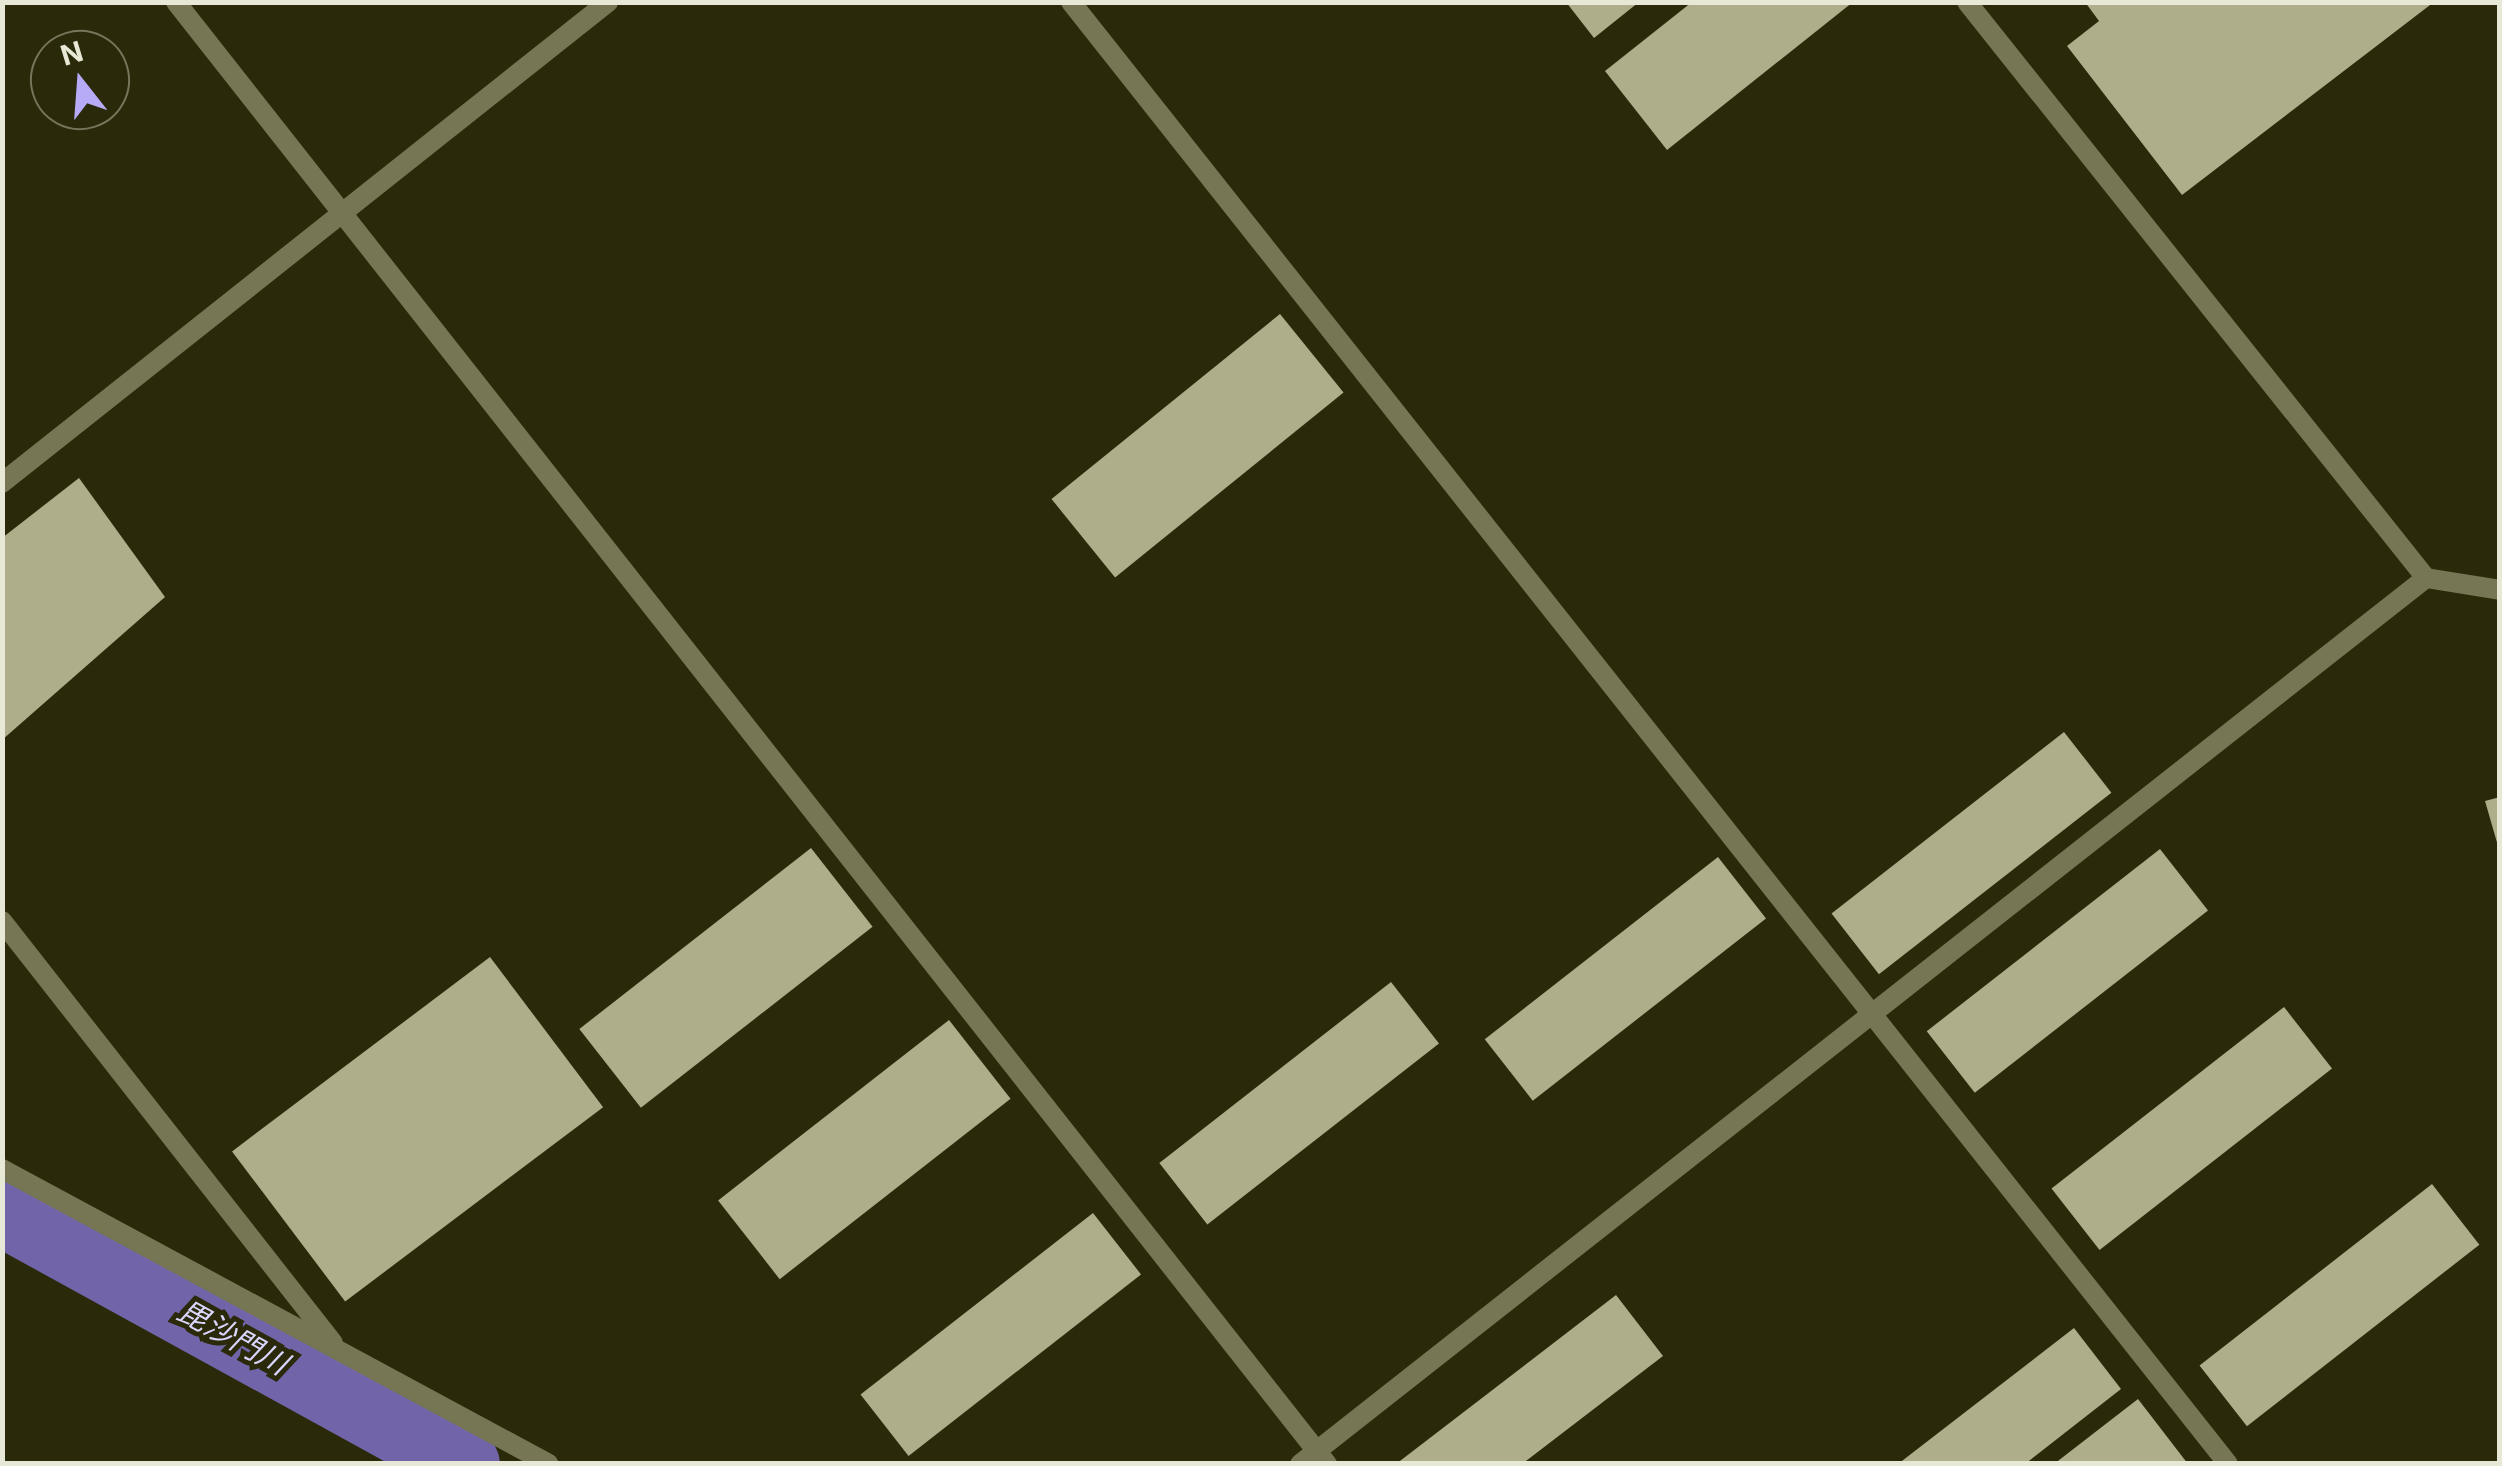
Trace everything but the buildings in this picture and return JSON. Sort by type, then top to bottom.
[{"type":"street","points":[[176,2],[346,212],[1314,1459],[2426,578]]},
{"type":"street","points":[[2,483],[608,2]]},
{"type":"street","points":[[1071,2],[2228,1464]]},
{"type":"street","points":[[1967,2],[2426,578],[2500,590]]},
{"type":"street","points":[[2,921],[340,1352]]},
{"type":"street","points":[[2,1170],[549,1464]]},
{"type":"waterway","name":"毘沙門川","points":[[2,1210],[464,1464]]}]
